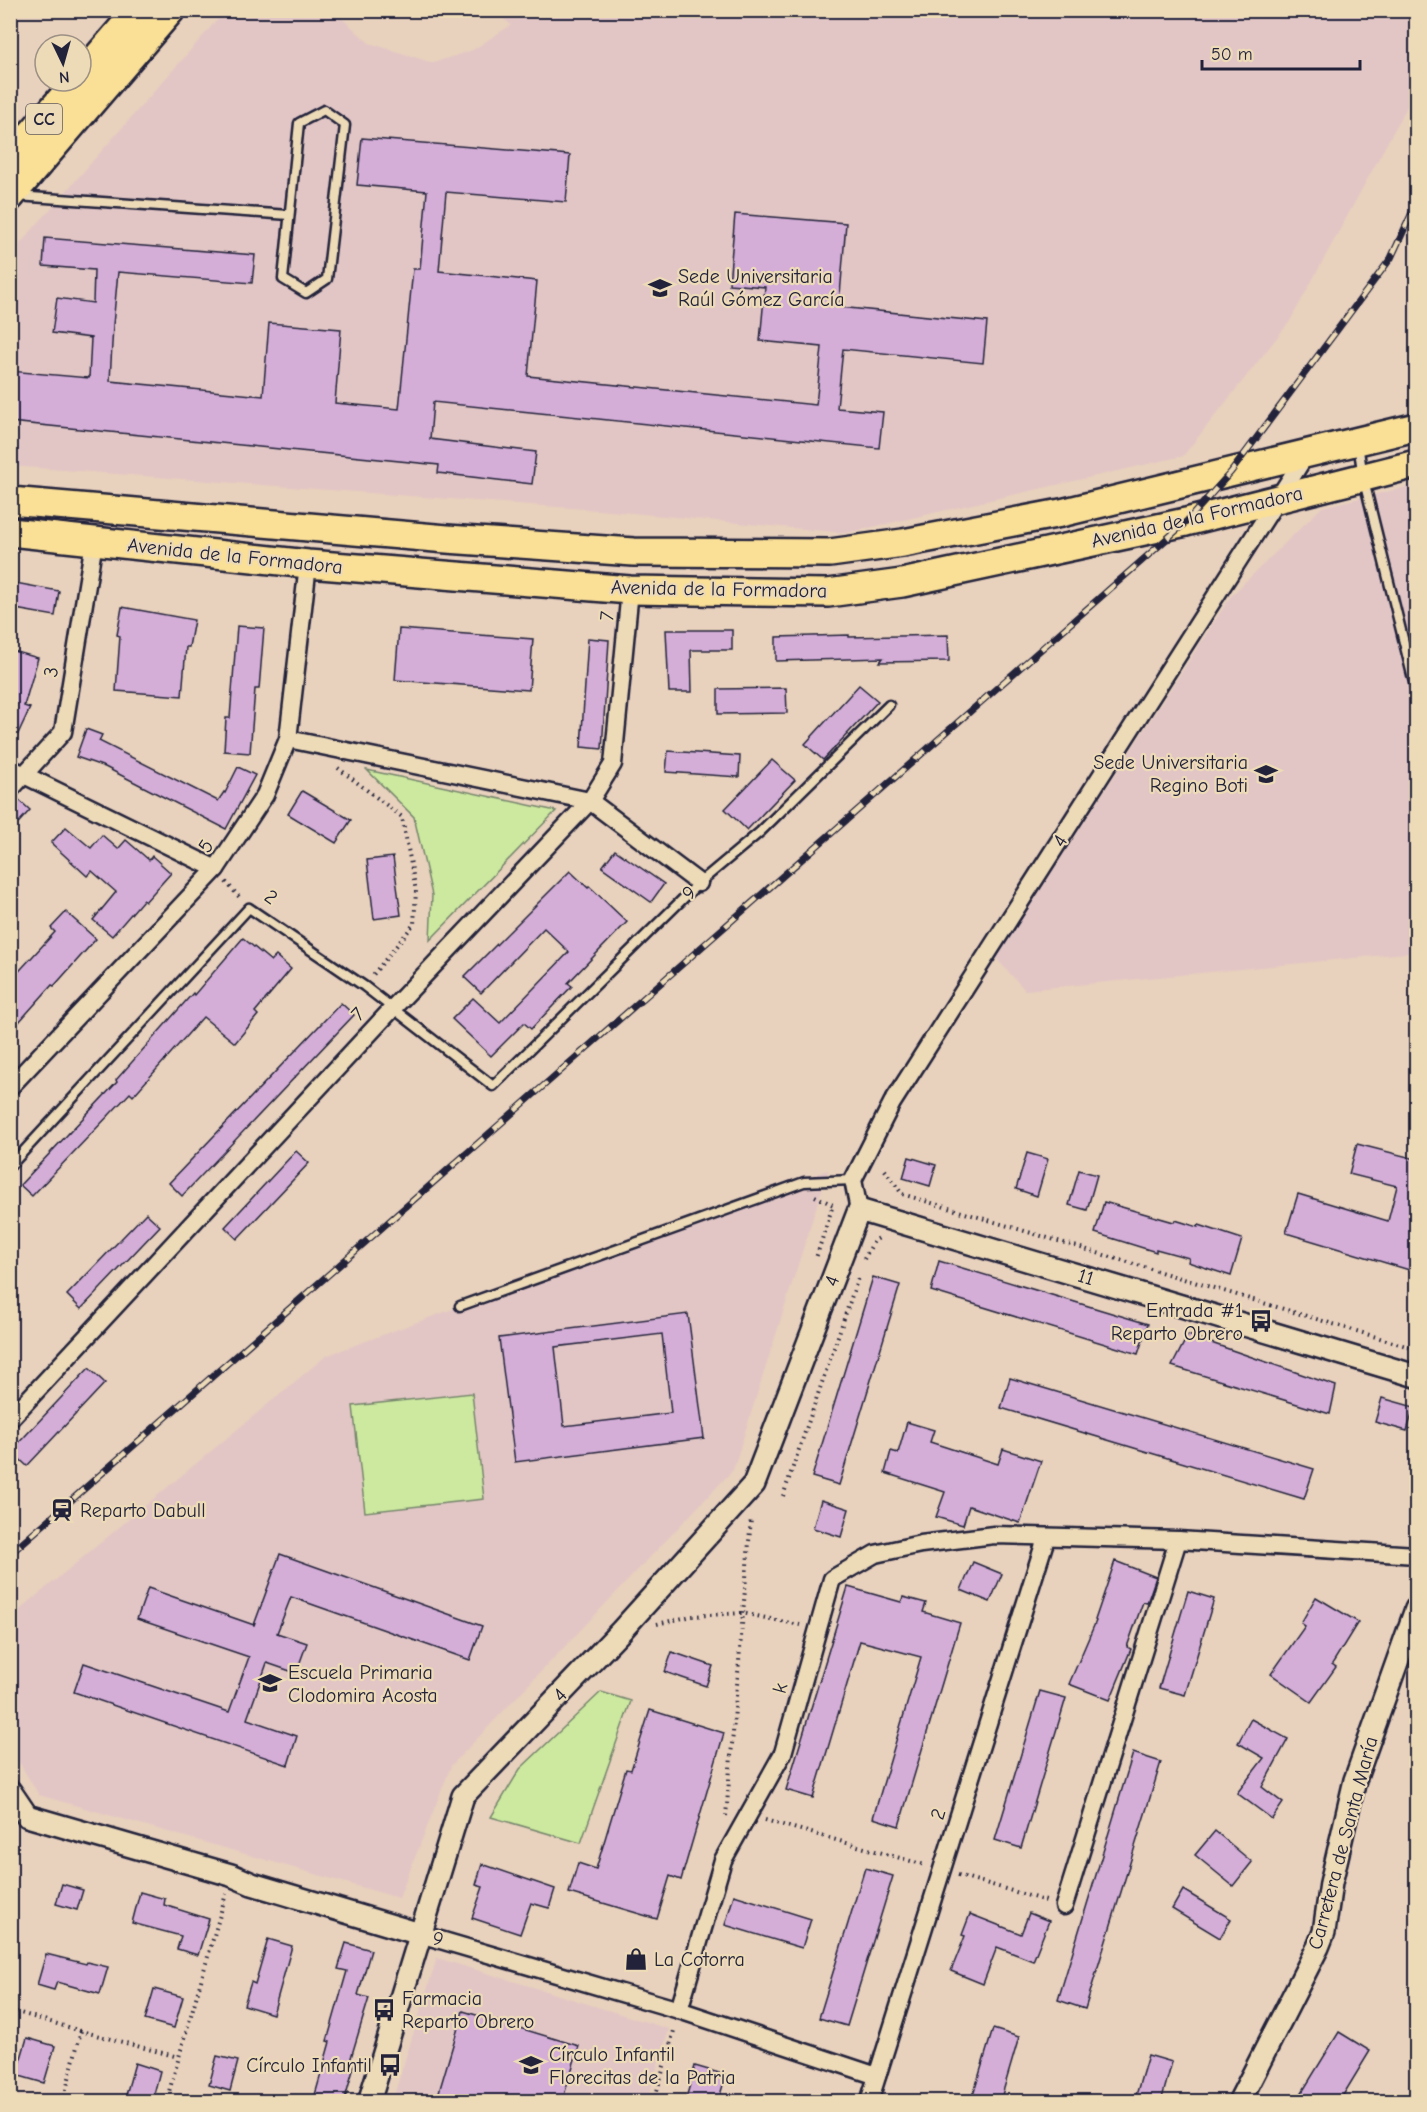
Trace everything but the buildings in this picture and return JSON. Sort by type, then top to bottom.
[{"type":"main road","points":[[93,62],[138,10]]},
{"type":"main road","name":"CC","points":[[11,196],[171,10]]},
{"type":"main road","name":"CC","points":[[10,158],[67,93]]},
{"type":"main road","name":"Avenida de la Formadora","points":[[10,501],[447,539],[634,552],[830,553],[903,543],[1061,513],[1416,428]]},
{"type":"main road","name":"Avenida de la Formadora","points":[[10,532],[308,564],[630,590],[828,593],[891,584],[1186,522],[1416,464]]},
{"type":"street","name":"4","points":[[853,1180],[892,1104],[1307,453]]},
{"type":"street","name":"3","points":[[10,790],[17,772],[63,732],[94,542]]},
{"type":"street","name":"5","points":[[10,1087],[216,869],[265,795],[295,741],[308,564]]},
{"type":"street","name":"7","points":[[10,1419],[393,1008],[590,801],[613,764],[630,590]]},
{"type":"street","points":[[295,741],[590,801],[699,883]]},
{"type":"street","points":[[17,772],[216,869]]},
{"type":"street","points":[[853,1180],[859,1210]]},
{"type":"street","name":"4","points":[[369,2102],[463,1796],[621,1631],[754,1484],[859,1210]]},
{"type":"street","name":"11","points":[[859,1210],[1416,1376]]},
{"type":"street","name":"k","points":[[679,2010],[723,1860],[783,1754],[832,1579],[875,1554],[921,1544],[994,1535],[1179,1540],[1416,1555]]},
{"type":"street","name":"2","points":[[869,2102],[1046,1538]]},
{"type":"street","points":[[1064,1906],[1179,1540]]},
{"type":"street","name":"Carretera de Santa María","points":[[1239,2102],[1324,1932],[1331,1882],[1355,1780],[1416,1609]]},
{"type":"street","name":"9","points":[[10,1791],[27,1816],[679,2010],[877,2076]]},
{"type":"lane","points":[[324,110],[345,125],[327,279],[306,293],[283,279],[289,215],[299,123],[324,110]]},
{"type":"lane","points":[[11,196],[289,215]]},
{"type":"lane","points":[[1357,441],[1363,477],[1416,691]]},
{"type":"lane","name":"9","points":[[493,1086],[699,883],[760,832],[889,705]]},
{"type":"lane","points":[[10,1166],[249,908]]},
{"type":"lane","name":"2","points":[[249,908],[364,986],[493,1086]]},
{"type":"lane","points":[[460,1306],[804,1182],[853,1180]]},
{"type":"path","points":[[295,741],[402,817],[416,891],[414,924],[364,986]]},
{"type":"path","name":"2","points":[[216,869],[249,908]]},
{"type":"path","points":[[885,1170],[902,1194],[1416,1349]]},
{"type":"path","points":[[864,1260],[874,1241],[889,1233]]},
{"type":"path","points":[[783,1496],[860,1271]]},
{"type":"path","points":[[723,1860],[754,1484]]},
{"type":"path","points":[[656,1624],[692,1616],[742,1613],[819,1628]]},
{"type":"path","points":[[748,1815],[1064,1906]]},
{"type":"path","points":[[166,2102],[231,1875]]},
{"type":"path","points":[[10,2010],[178,2058]]},
{"type":"path","points":[[654,2102],[679,2010]]},
{"type":"path","points":[[63,2102],[81,2031]]},
{"type":"shaded area","name":"Sede Universitaria Raúl Gómez García","points":[[225,11],[334,11],[369,43],[433,63],[473,50],[511,25],[495,11],[1416,11],[1416,90],[1290,321],[1183,456],[846,533],[611,511],[11,466],[11,254]]},
{"type":"shaded area","name":"Sede Universitaria Regino Boti","points":[[1416,485],[1416,952],[1025,990],[996,958],[1231,596],[1322,507]]},
{"type":"shaded area","points":[[828,1170],[733,1470],[451,1766],[399,1898],[39,1795],[11,1749],[11,1617],[326,1356]]},
{"type":"shaded area","name":"Círculo Infantil Florecitas de la Patria","points":[[437,1958],[669,2029],[647,2101],[392,2102]]},
{"type":"green space","points":[[367,770],[556,811],[430,940],[432,895],[414,817]]},
{"type":"green space","points":[[472,1393],[484,1499],[365,1512],[353,1406]]},
{"type":"green space","points":[[601,1692],[631,1701],[581,1843],[491,1817],[520,1769]]},
{"type":"railway","points":[[10,1554],[1186,522],[1231,472],[1391,258],[1416,204]]},
{"type":"place","name":"Sede Universitaria Raúl Gómez García","points":[[660,288]]},
{"type":"place","name":"Sede Universitaria Regino Boti","points":[[1266,774]]},
{"type":"place","name":"Entrada #1 Reparto Obrero","points":[[1261,1321]]},
{"type":"place","name":"Reparto Dabull","points":[[62,1510]]},
{"type":"place","name":"Escuela Primaria Clodomira Acosta","points":[[270,1683]]},
{"type":"place","name":"La Cotorra","points":[[636,1959]]},
{"type":"place","name":"Farmacia Reparto Obrero","points":[[384,2010]]},
{"type":"place","name":"Círculo Infantil","points":[[390,2065]]},
{"type":"place","name":"Círculo Infantil Florecitas de la Patria","points":[[531,2065]]}]
